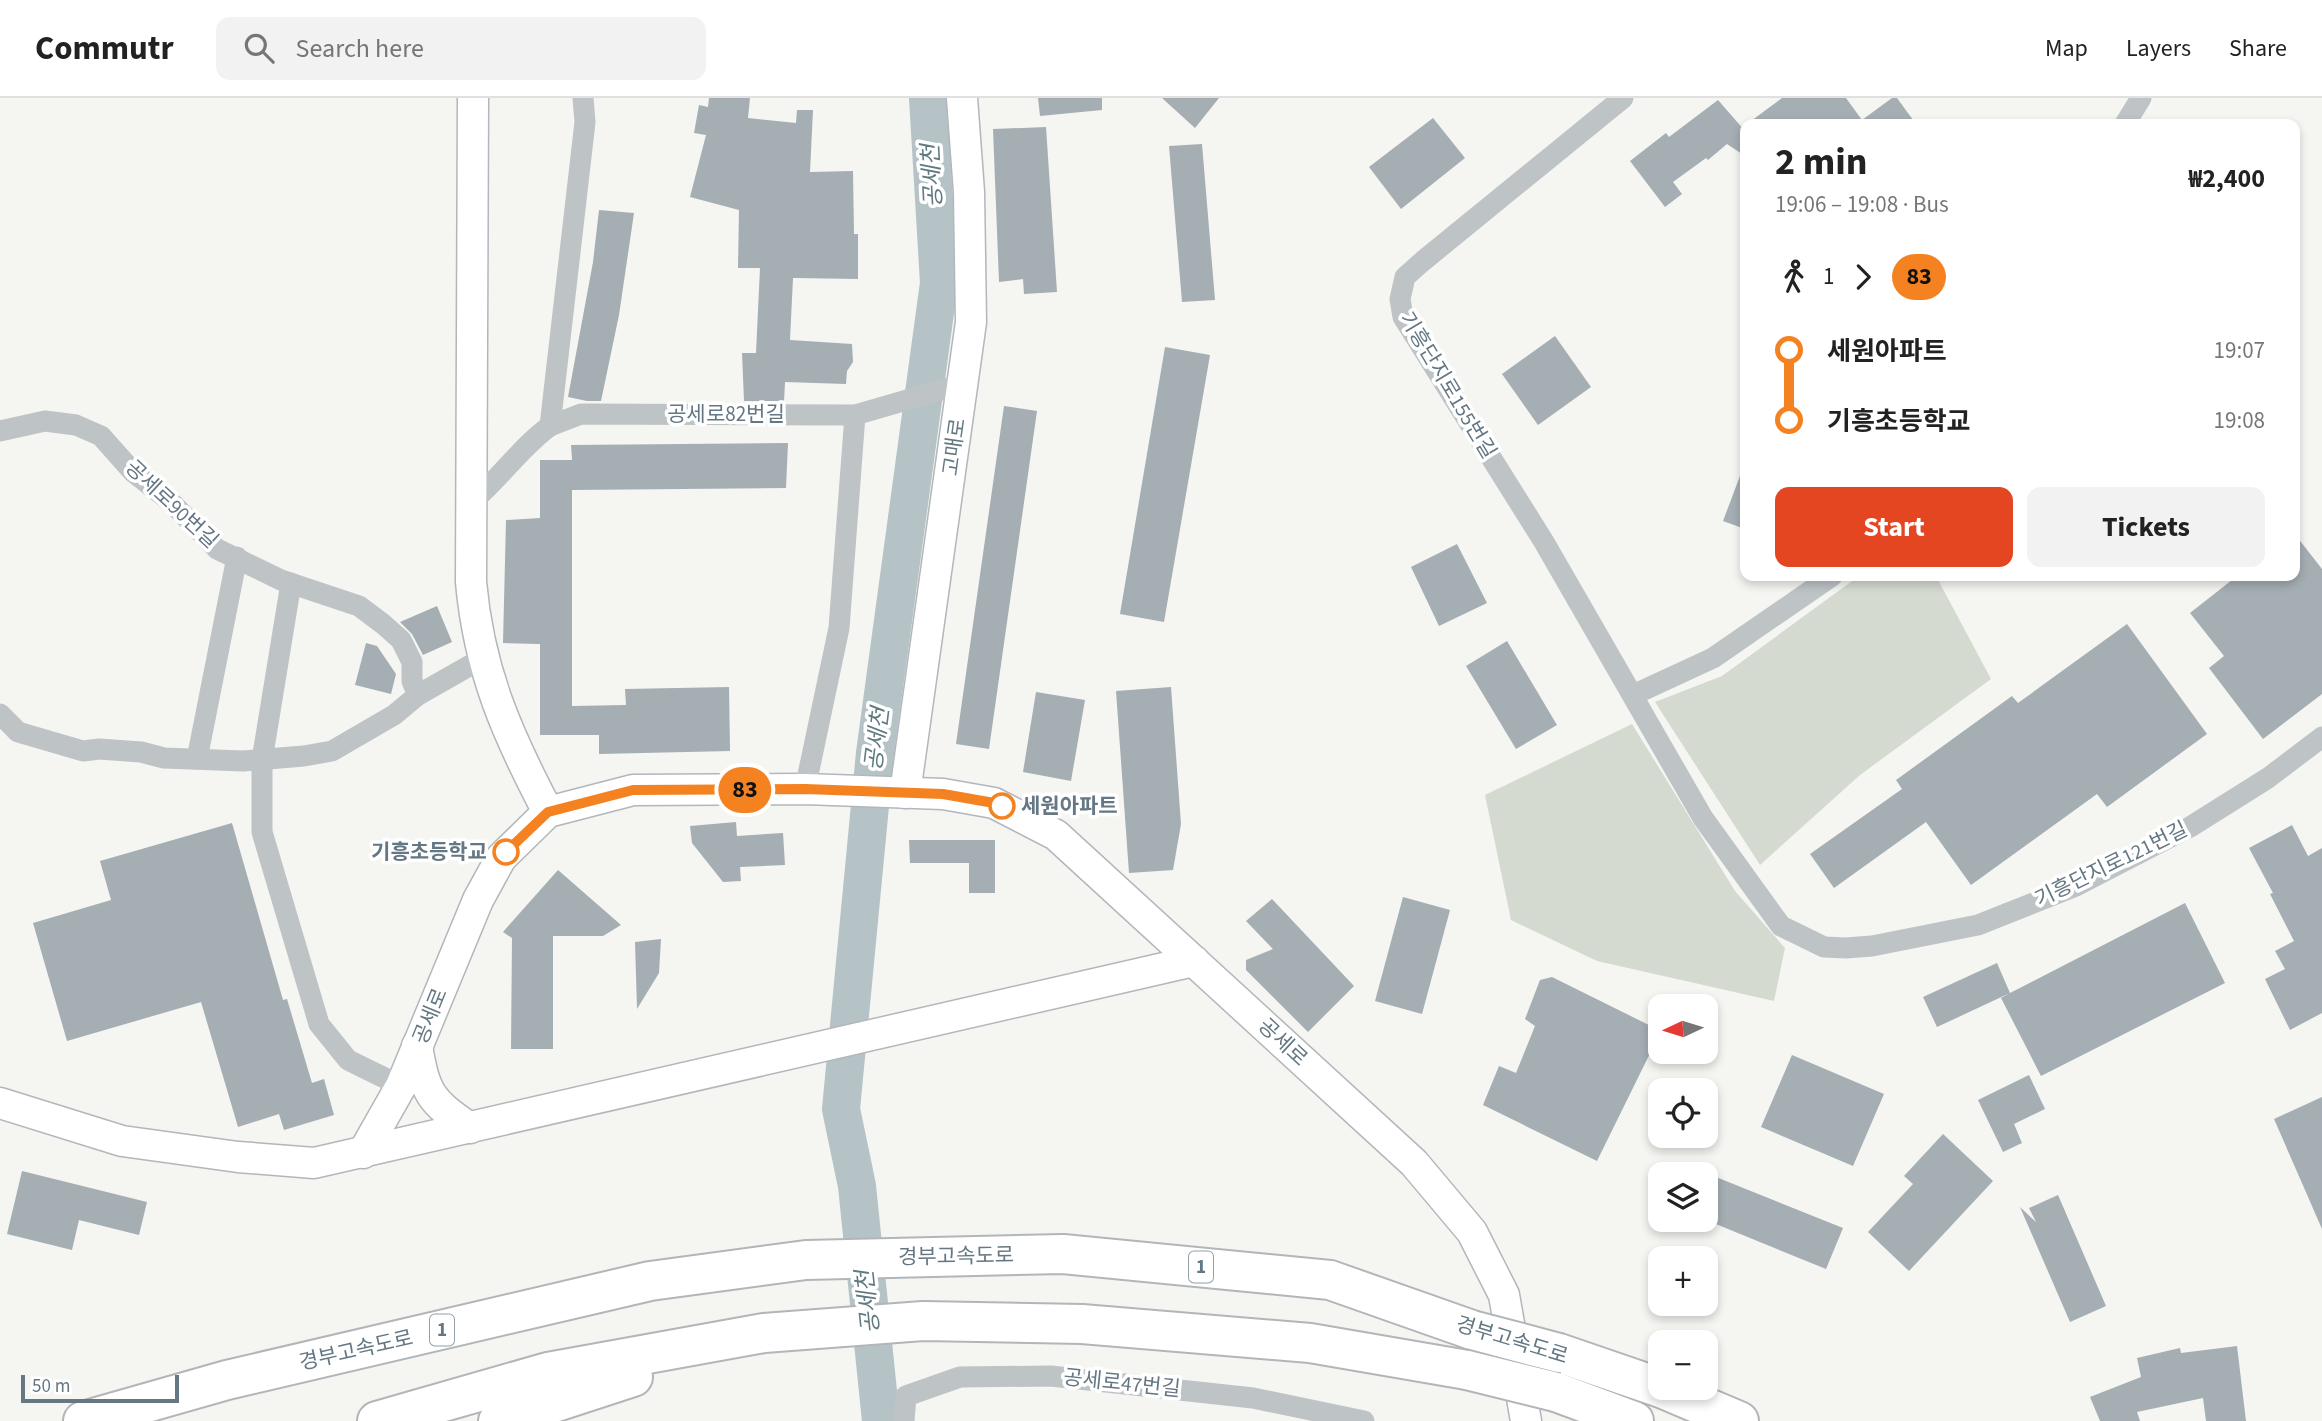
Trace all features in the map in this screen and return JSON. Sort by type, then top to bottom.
[{"type":"highway","name":"경부고속도로","points":[[83,1421],[227,1381],[650,1281],[806,1260],[922,1256],[1063,1254],[1330,1280],[1472,1330],[1559,1353],[1648,1384]]},
{"type":"highway","name":"경부고속도로","points":[[377,1421],[548,1372],[764,1333],[923,1321],[1082,1324],[1310,1343],[1466,1370],[1556,1392],[1634,1421]]},
{"type":"highway","points":[[498,1421],[764,1333]]},
{"type":"highway","name":"경부고속도로","points":[[1689,1400],[1739,1421]]},
{"type":"street","points":[[473,98],[471,582],[475,629],[498,710],[548,812]]},
{"type":"street","points":[[473,501],[498,480],[530,441],[550,426],[584,122],[583,98]]},
{"type":"street","name":"고매로","points":[[905,793],[971,322],[969,192],[962,98]]},
{"type":"street","name":"기흥단지로155번길","points":[[1623,98],[1405,277],[1400,299],[1404,317],[1417,340],[1544,542],[1633,695]]},
{"type":"street","points":[[2128,119],[2141,98]]},
{"type":"street","name":"공세로82번길","points":[[550,426],[581,414],[855,415],[962,384]]},
{"type":"street","points":[[818,791],[839,628],[855,415]]},
{"type":"street","name":"공세로90번길","points":[[0,431],[45,421],[76,425],[101,436],[133,472],[170,501],[217,549],[290,583],[359,606],[392,632],[401,640],[412,662],[412,681],[418,695]]},
{"type":"street","points":[[197,760],[237,557]]},
{"type":"street","points":[[1633,695],[1713,659],[1825,581]]},
{"type":"street","points":[[290,583],[262,760],[262,832],[318,1024],[348,1060],[401,1086]]},
{"type":"street","points":[[0,714],[18,732],[83,751],[99,749],[197,760],[262,760],[332,751],[394,715],[418,695],[483,658]]},
{"type":"street","name":"기흥단지로121번길","points":[[1633,695],[1703,818],[1782,926],[1824,947],[1872,946],[1978,925],[2076,886],[2190,827],[2268,778],[2322,737]]},
{"type":"street","name":"공세로","points":[[363,1153],[401,1086],[478,900],[501,858],[548,812],[633,790],[943,794],[994,803],[1056,835],[1414,1163],[1472,1231],[1504,1295],[1526,1421]]},
{"type":"street","points":[[0,1103],[122,1141],[225,1155],[314,1163],[1194,961]]},
{"type":"street","points":[[417,1046],[423,1083],[442,1109],[470,1128]]},
{"type":"street","name":"공세로47번길","points":[[904,1421],[906,1396],[960,1377],[1051,1376],[1253,1398],[1364,1421]]},
{"type":"shaded area","points":[[1852,581],[1939,581],[1991,679],[1860,775],[1760,865],[1655,702],[1722,676]]},
{"type":"shaded area","points":[[1632,724],[1735,891],[1785,948],[1774,1001],[1597,961],[1511,920],[1485,795]]},
{"type":"building","points":[[709,98],[750,98],[748,118],[796,123],[797,110],[813,110],[810,172],[853,171],[858,279],[793,278],[790,340],[852,344],[853,362],[847,371],[846,384],[785,382],[784,402],[744,401],[742,353],[756,353],[760,268],[738,268],[739,210],[690,197],[706,135],[694,133],[699,105],[708,107]]},
{"type":"building","points":[[1038,98],[1102,98],[1102,110],[1040,116]]},
{"type":"building","points":[[1162,98],[1219,98],[1195,128]]},
{"type":"building","points":[[1782,98],[1846,98],[1861,119],[1754,119]]},
{"type":"building","points":[[1892,98],[1897,98],[1912,119],[1863,119]]},
{"type":"building","points":[[1718,100],[1740,125],[1740,153],[1727,144],[1708,160],[1706,158],[1673,182],[1682,194],[1665,207],[1630,161],[1666,133],[1669,137]]},
{"type":"building","points":[[1433,118],[1465,158],[1401,209],[1369,167]]},
{"type":"building","points":[[1046,127],[1057,292],[1024,294],[1023,279],[999,282],[993,129]]},
{"type":"building","points":[[1202,144],[1215,300],[1182,302],[1169,146]]},
{"type":"building","points":[[599,210],[634,213],[619,315],[601,401],[587,401],[568,397],[593,262]]},
{"type":"building","points":[[1555,336],[1591,387],[1538,425],[1502,374]]},
{"type":"building","points":[[1165,347],[1210,355],[1164,622],[1120,614]]},
{"type":"building","points":[[1004,406],[1037,411],[989,749],[956,744]]},
{"type":"building","points":[[788,443],[786,488],[572,490],[572,706],[626,705],[625,689],[729,687],[730,751],[599,754],[599,735],[540,735],[540,644],[503,643],[506,520],[540,518],[540,460],[572,460],[571,445]]},
{"type":"building","points":[[1740,476],[1740,527],[1723,521]]},
{"type":"building","points":[[2300,541],[2322,569],[2322,694],[2263,739],[2209,668],[2224,656],[2190,613],[2231,581],[2300,581]]},
{"type":"building","points":[[1457,544],[1487,603],[1439,626],[1411,567]]},
{"type":"building","points":[[437,606],[452,642],[423,655],[412,634],[400,622]]},
{"type":"building","points":[[2127,624],[2207,734],[2107,807],[2097,794],[1971,885],[1926,822],[1834,888],[1810,854],[1902,789],[1896,780],[2012,696],[2018,703]]},
{"type":"building","points":[[1507,641],[1557,725],[1516,749],[1466,666]]},
{"type":"building","points":[[366,643],[377,646],[396,674],[391,694],[355,685]]},
{"type":"building","points":[[1171,687],[1181,824],[1173,870],[1129,873],[1116,691]]},
{"type":"building","points":[[1036,692],[1085,700],[1071,781],[1023,772]]},
{"type":"building","points":[[736,822],[737,836],[783,833],[785,865],[740,867],[741,881],[723,882],[692,843],[690,826]]},
{"type":"building","points":[[232,823],[283,1000],[287,999],[312,1083],[324,1079],[334,1115],[284,1130],[279,1114],[238,1127],[201,1002],[67,1041],[33,923],[111,900],[100,861]]},
{"type":"building","points":[[2292,825],[2308,856],[2322,848],[2322,1013],[2290,1030],[2265,979],[2285,969],[2275,951],[2294,941],[2249,848]]},
{"type":"building","points":[[909,840],[995,840],[995,893],[969,893],[969,863],[910,863]]},
{"type":"building","points":[[558,870],[621,925],[603,936],[553,936],[553,1049],[511,1049],[512,938],[503,932]]},
{"type":"building","points":[[1403,897],[1450,910],[1422,1014],[1375,1001]]},
{"type":"building","points":[[1272,899],[1354,986],[1308,1032],[1246,970],[1246,960],[1273,949],[1246,921]]},
{"type":"building","points":[[2185,903],[2225,983],[2041,1076],[2001,998]]},
{"type":"building","points":[[661,939],[659,973],[637,1009],[635,942]]},
{"type":"building","points":[[1997,963],[2010,993],[1937,1027],[1923,997]]},
{"type":"building","points":[[1552,977],[1648,1025],[1648,1057],[1597,1161],[1483,1105],[1499,1066],[1516,1073],[1535,1026],[1525,1019],[1540,980]]},
{"type":"building","points":[[1792,1055],[1884,1094],[1853,1166],[1761,1127]]},
{"type":"building","points":[[2029,1075],[2045,1109],[2014,1124],[2022,1143],[2003,1152],[1978,1100]]},
{"type":"building","points":[[2322,1097],[2322,1229],[2274,1119]]},
{"type":"building","points":[[1943,1134],[1993,1181],[1909,1271],[1868,1232],[1913,1184],[1904,1176]]},
{"type":"building","points":[[22,1171],[147,1202],[139,1235],[79,1220],[72,1250],[7,1234]]},
{"type":"building","points":[[1718,1178],[1843,1228],[1826,1269],[1718,1225]]},
{"type":"building","points":[[2058,1195],[2106,1306],[2070,1322],[2020,1207],[2036,1222],[2029,1208]]},
{"type":"building","points":[[2237,1346],[2246,1421],[2206,1421],[2203,1398],[2137,1412],[2140,1421],[2100,1421],[2090,1397],[2141,1377],[2137,1358],[2180,1348],[2181,1353]]},
{"type":"waterway","name":"공세천","points":[[881,1421],[857,1186],[841,1109],[875,753],[939,283],[928,98]]},
{"type":"bus line","name":"83","points":[[506,852],[548,812],[633,790],[805,789],[943,794],[1002,806]]},
{"type":"place","name":"세원아파트","points":[[1002,806]]},
{"type":"place","name":"기흥초등학교","points":[[506,852]]}]
